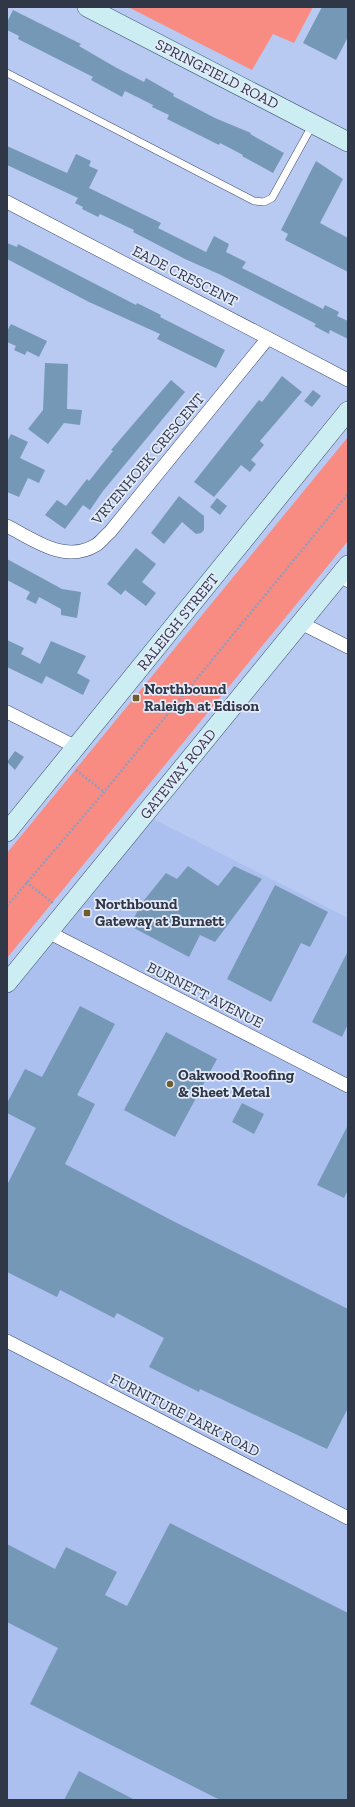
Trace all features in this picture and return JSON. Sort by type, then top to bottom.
[{"type":"street","name":"SPRINGFIELD ROAD","points":[[87,7],[348,142]]},
{"type":"street","name":"EADE CRESCENT","points":[[7,202],[348,380]]},
{"type":"street","name":"VRYENHOEK CRESCENT","points":[[7,526],[51,549],[64,552],[79,551],[96,545],[110,532],[268,338]]},
{"type":"street","name":"RALEIGH STREET","points":[[7,832],[348,411]]},
{"type":"street","name":"GATEWAY ROAD","points":[[7,983],[301,623],[344,576]]},
{"type":"street","points":[[301,623],[348,647]]},
{"type":"street","points":[[7,712],[71,754]]},
{"type":"street","name":"BURNETT AVENUE","points":[[48,932],[348,1086]]},
{"type":"street","name":"FURNITURE PARK ROAD","points":[[7,1341],[348,1518]]},
{"type":"lane","points":[[7,73],[254,200],[264,202],[272,198],[313,124]]},
{"type":"path","points":[[7,906],[104,792],[348,494]]},
{"type":"path","points":[[71,754],[104,792]]},
{"type":"path","points":[[26,882],[64,912]]},
{"type":"shaded area","points":[[128,7],[313,7],[294,43],[273,34],[252,70]]},
{"type":"shaded area","points":[[348,437],[348,541],[7,958],[7,853]]},
{"type":"shaded area","points":[[151,818],[348,918],[348,1800],[7,1800],[7,995]]},
{"type":"building","points":[[322,7],[348,7],[348,37],[336,60],[303,43]]},
{"type":"building","points":[[13,10],[81,44],[79,46],[115,67],[144,82],[146,78],[174,94],[173,96],[215,118],[251,133],[250,134],[284,153],[273,173],[220,143],[219,145],[167,119],[169,115],[152,107],[153,105],[125,91],[122,97],[91,80],[93,77],[18,39],[19,36],[7,30],[7,22]]},
{"type":"building","points":[[7,146],[67,173],[76,154],[91,161],[89,166],[98,170],[89,188],[161,223],[158,228],[206,252],[214,236],[229,244],[226,252],[246,262],[242,268],[323,309],[325,305],[339,312],[337,316],[348,321],[348,339],[330,330],[329,334],[314,326],[316,324],[221,275],[185,259],[133,232],[134,230],[100,214],[98,217],[82,209],[83,207],[75,203],[78,198],[7,165]]},
{"type":"building","points":[[316,161],[343,179],[320,223],[348,238],[348,272],[285,240],[288,234],[281,230]]},
{"type":"building","points":[[7,243],[17,247],[18,244],[136,305],[137,303],[161,315],[160,317],[225,350],[216,368],[157,339],[160,334],[89,302],[7,259]]},
{"type":"building","points":[[11,324],[47,341],[39,357],[27,351],[25,355],[14,350],[16,346],[7,342],[7,331]]},
{"type":"building","points":[[45,363],[68,364],[67,409],[82,410],[80,425],[64,423],[48,444],[28,429],[43,410]]},
{"type":"building","points":[[282,376],[302,392],[260,441],[264,445],[251,460],[256,464],[250,472],[241,465],[214,497],[194,482],[259,400],[262,402]]},
{"type":"building","points":[[171,380],[185,392],[103,491],[90,510],[83,505],[65,529],[45,515],[57,500],[66,506],[87,479],[89,481],[113,451],[111,450]]},
{"type":"building","points":[[313,390],[321,396],[312,407],[304,401]]},
{"type":"building","points":[[11,434],[28,442],[20,458],[45,470],[39,483],[28,478],[19,497],[7,492],[7,442]]},
{"type":"building","points":[[179,496],[204,516],[204,530],[201,533],[196,534],[182,522],[164,544],[151,533]]},
{"type":"building","points":[[217,498],[227,506],[220,515],[210,507]]},
{"type":"building","points":[[136,548],[156,564],[142,582],[156,593],[146,606],[125,590],[121,595],[107,584]]},
{"type":"building","points":[[7,559],[62,589],[81,592],[77,618],[61,615],[61,609],[39,597],[36,604],[26,599],[30,592],[7,580]]},
{"type":"building","points":[[7,640],[24,648],[21,654],[40,664],[51,641],[86,656],[77,673],[90,680],[83,695],[46,676],[42,684],[7,667]]},
{"type":"building","points":[[15,751],[24,757],[15,770],[7,762]]},
{"type":"building","points":[[188,866],[218,886],[234,866],[262,879],[215,942],[200,935],[189,957],[130,926],[141,904],[166,873],[177,879]]},
{"type":"building","points":[[275,885],[328,912],[310,947],[301,943],[271,1002],[227,979]]},
{"type":"building","points":[[348,951],[348,1024],[342,1037],[312,1022]]},
{"type":"building","points":[[80,1006],[115,1024],[77,1095],[95,1104],[65,1164],[171,1220],[348,1309],[348,1408],[327,1449],[200,1389],[199,1392],[149,1367],[164,1338],[117,1313],[114,1318],[60,1290],[57,1297],[7,1272],[7,1185],[36,1128],[7,1113],[7,1103],[25,1069],[42,1077]]},
{"type":"building","name":"Oakwood Roofing & Sheet Metal","points":[[166,1032],[217,1059],[175,1137],[124,1110]]},
{"type":"building","points":[[242,1103],[264,1114],[254,1134],[232,1122]]},
{"type":"building","points":[[348,1125],[348,1190],[344,1198],[317,1185]]},
{"type":"building","points":[[170,1523],[348,1613],[348,1800],[220,1800],[30,1704],[58,1648],[7,1622],[7,1544],[55,1569],[66,1547],[117,1572],[105,1595],[127,1606]]},
{"type":"building","points":[[79,1771],[135,1800],[64,1800]]},
{"type":"place","name":"Northbound Raleigh at Edison","points":[[136,698]]},
{"type":"place","name":"Northbound Gateway at Burnett","points":[[87,913]]},
{"type":"place","name":"Oakwood Roofing & Sheet Metal","points":[[170,1084]]}]
